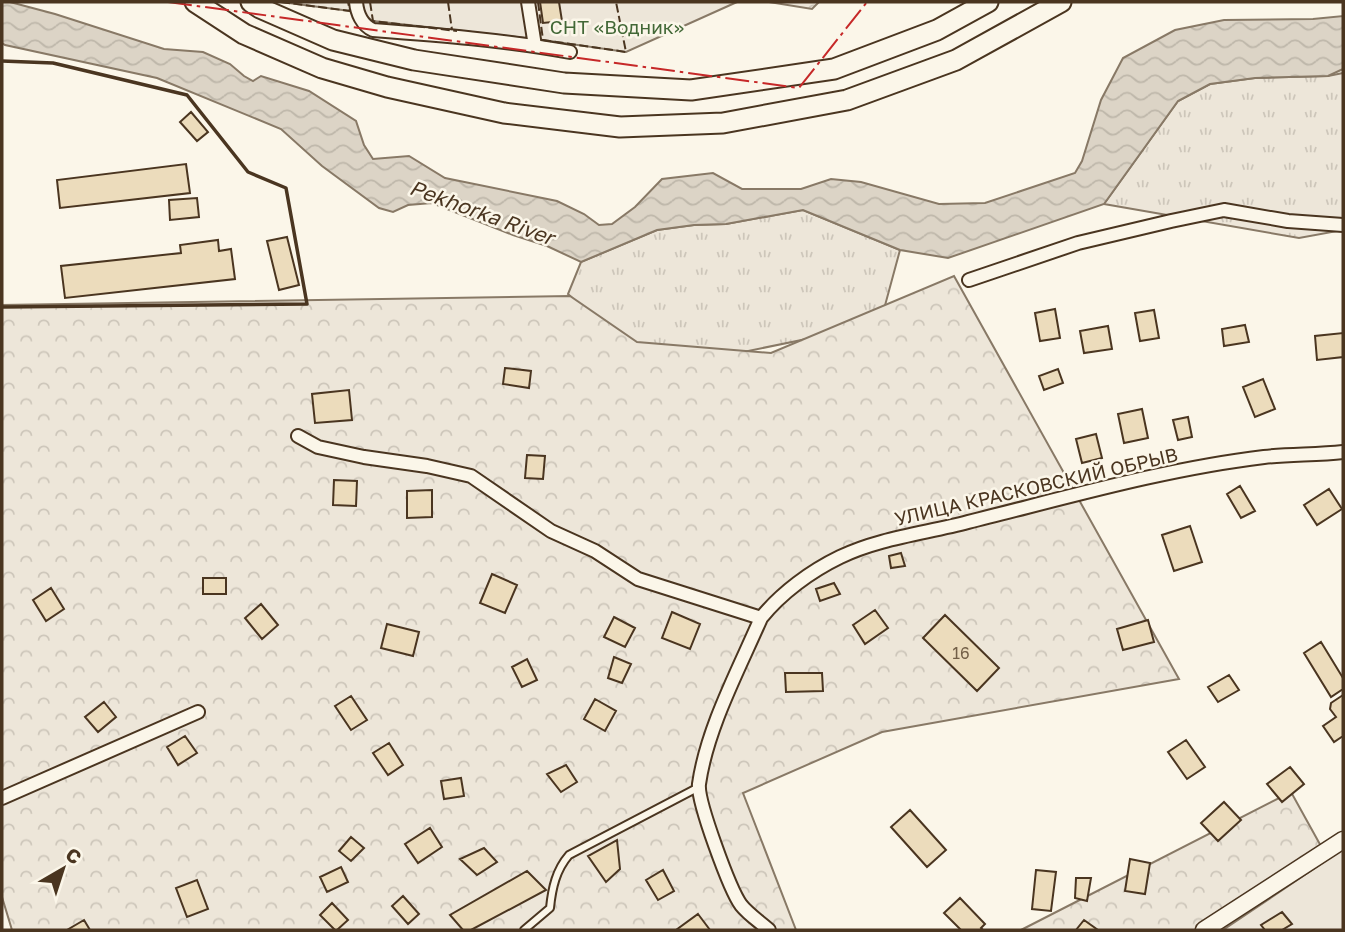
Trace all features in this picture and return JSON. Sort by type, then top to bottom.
[{"type":"main road","points":[[195,2],[244,34],[322,68],[387,87],[503,113],[620,127],[723,124],[847,100],[956,60],[1061,2]]},
{"type":"main road","points":[[251,2],[333,40],[414,60],[564,83],[691,90],[834,69],[937,30],[988,2]]},
{"type":"main road","points":[[1204,930],[1343,840]]},
{"type":"street","points":[[356,2],[357,12],[367,27],[373,30],[466,37],[570,52]]},
{"type":"street","points":[[528,2],[535,46]]},
{"type":"street","points":[[969,280],[1078,243],[1224,210],[1288,221],[1343,225]]},
{"type":"street","points":[[298,436],[318,447],[471,476],[551,531],[595,551],[638,579],[761,618]]},
{"type":"street","name":"УЛИЦА КРАСКОВСКИЙ ОБРЫВ","points":[[769,930],[740,904],[716,851],[699,787],[706,751],[717,720],[761,618],[800,581],[841,556],[881,543],[1180,471],[1264,457],[1343,452]]},
{"type":"street","points":[[2,798],[198,712]]},
{"type":"lane","points":[[524,930],[550,908],[552,886],[562,863],[569,855],[699,787]]},
{"type":"green space","name":"СНТ «Водник»","points":[[281,2],[737,2],[626,52],[373,21],[350,11]]},
{"type":"green space","points":[[769,2],[819,2],[812,9]]},
{"type":"green space","points":[[1343,73],[1343,230],[1299,238],[1104,204],[1178,101],[1210,84],[1255,78],[1328,76]]},
{"type":"green space","points":[[803,210],[900,250],[880,324],[650,371],[568,294],[581,262],[657,230],[726,224]]},
{"type":"green space","points":[[954,276],[1179,679],[882,732],[743,793],[796,930],[12,930],[2,897],[2,305],[570,296],[637,342],[771,353]]},
{"type":"green space","points":[[1291,792],[1322,848],[1211,930],[1021,930]]},
{"type":"green space","points":[[1343,849],[1343,930],[1223,930]]},
{"type":"water","name":"Pekhorka River","points":[[2,2],[55,14],[164,49],[203,52],[230,64],[253,81],[261,76],[309,91],[356,121],[364,145],[373,159],[409,156],[445,178],[557,201],[584,214],[599,225],[612,224],[635,207],[662,179],[713,173],[742,189],[801,189],[831,179],[861,182],[939,204],[985,203],[1075,173],[1082,161],[1101,100],[1123,58],[1175,30],[1224,20],[1343,16],[1343,69],[1328,76],[1255,78],[1210,84],[1178,101],[1104,204],[948,258],[900,250],[803,210],[726,224],[657,230],[581,262],[547,246],[432,203],[408,205],[393,212],[379,208],[322,166],[281,129],[157,78],[5,45],[2,43]]},
{"type":"building","points":[[540,2],[559,2],[562,21],[543,23]]},
{"type":"building","points":[[191,112],[208,132],[197,141],[180,122]]},
{"type":"building","points":[[186,164],[190,193],[60,208],[57,180]]},
{"type":"building","points":[[197,198],[199,217],[170,220],[169,200]]},
{"type":"building","points":[[287,237],[299,285],[279,290],[267,241]]},
{"type":"building","points":[[218,240],[219,251],[231,249],[235,279],[65,298],[61,266],[181,253],[180,245]]},
{"type":"building","points":[[1055,309],[1060,338],[1040,341],[1035,313]]},
{"type":"building","points":[[1154,310],[1159,338],[1140,341],[1135,313]]},
{"type":"building","points":[[1245,325],[1249,342],[1224,346],[1222,329]]},
{"type":"building","points":[[1108,326],[1112,349],[1084,353],[1080,331]]},
{"type":"building","points":[[1343,333],[1343,357],[1317,360],[1315,336]]},
{"type":"building","points":[[505,368],[531,371],[529,388],[503,384]]},
{"type":"building","points":[[1058,369],[1063,383],[1044,390],[1039,376]]},
{"type":"building","points":[[1263,379],[1275,409],[1255,417],[1243,387]]},
{"type":"building","points":[[349,390],[352,420],[315,423],[312,394]]},
{"type":"building","points":[[1142,409],[1148,438],[1124,443],[1118,414]]},
{"type":"building","points":[[1188,417],[1192,437],[1178,440],[1173,420]]},
{"type":"building","points":[[1096,434],[1102,458],[1082,463],[1076,439]]},
{"type":"building","points":[[527,455],[545,456],[543,479],[525,478]]},
{"type":"building","points":[[334,480],[357,481],[356,506],[333,505]]},
{"type":"building","points":[[1240,486],[1255,511],[1241,518],[1227,494]]},
{"type":"building","points":[[1329,489],[1342,509],[1317,525],[1304,505]]},
{"type":"building","points":[[432,490],[432,517],[407,518],[407,491]]},
{"type":"building","points":[[1190,526],[1202,562],[1174,571],[1162,535]]},
{"type":"building","points":[[901,553],[905,566],[891,568],[889,556]]},
{"type":"building","points":[[492,574],[517,585],[505,613],[480,603]]},
{"type":"building","points":[[203,578],[226,578],[226,594],[203,594]]},
{"type":"building","points":[[834,583],[840,594],[820,601],[816,589]]},
{"type":"building","points":[[51,588],[64,609],[46,621],[33,600]]},
{"type":"building","points":[[261,604],[278,625],[262,639],[245,618]]},
{"type":"building","points":[[875,610],[888,628],[865,644],[853,625]]},
{"type":"building","points":[[672,612],[700,624],[690,649],[662,638]]},
{"type":"building","points":[[945,615],[999,668],[977,691],[923,638]]},
{"type":"building","points":[[614,617],[635,628],[625,647],[604,637]]},
{"type":"building","points":[[1148,620],[1154,642],[1123,650],[1117,629]]},
{"type":"building","points":[[387,624],[419,632],[413,656],[381,648]]},
{"type":"building","points":[[1321,642],[1343,678],[1343,689],[1331,697],[1304,653]]},
{"type":"building","points":[[614,657],[631,664],[622,683],[608,678]]},
{"type":"building","points":[[527,659],[537,680],[522,687],[512,667]]},
{"type":"building","points":[[785,673],[822,673],[823,691],[786,692]]},
{"type":"building","points":[[1229,675],[1239,690],[1218,702],[1208,687]]},
{"type":"building","points":[[1343,695],[1343,736],[1334,742],[1323,726],[1336,717],[1330,709],[1331,703]]},
{"type":"building","points":[[351,696],[367,720],[351,730],[335,706]]},
{"type":"building","points":[[595,699],[616,711],[605,731],[584,719]]},
{"type":"building","points":[[104,702],[116,717],[98,732],[85,717]]},
{"type":"building","points":[[185,736],[197,753],[178,765],[167,747]]},
{"type":"building","points":[[1186,740],[1205,767],[1187,779],[1168,752]]},
{"type":"building","points":[[389,743],[403,765],[388,775],[373,753]]},
{"type":"building","points":[[566,765],[577,782],[561,792],[547,774]]},
{"type":"building","points":[[1290,767],[1304,784],[1282,802],[1267,784]]},
{"type":"building","points":[[461,778],[464,796],[444,799],[441,781]]},
{"type":"building","points":[[1224,802],[1241,820],[1218,841],[1201,823]]},
{"type":"building","points":[[910,810],[946,850],[927,867],[891,827]]},
{"type":"building","points":[[430,828],[442,847],[418,863],[405,844]]},
{"type":"building","points":[[351,837],[364,848],[351,861],[339,851]]},
{"type":"building","points":[[617,840],[620,869],[606,882],[588,856]]},
{"type":"building","points":[[484,848],[497,862],[477,875],[460,859]]},
{"type":"building","points":[[1130,859],[1150,863],[1145,894],[1125,891]]},
{"type":"building","points":[[341,867],[348,882],[327,892],[320,877]]},
{"type":"building","points":[[663,870],[674,891],[658,900],[646,880]]},
{"type":"building","points":[[1036,870],[1056,872],[1051,911],[1032,909]]},
{"type":"building","points":[[527,871],[546,890],[471,930],[463,930],[450,915]]},
{"type":"building","points":[[1076,878],[1091,878],[1087,901],[1075,898]]},
{"type":"building","points":[[197,880],[208,909],[187,917],[176,888]]},
{"type":"building","points":[[403,896],[419,914],[408,924],[392,906]]},
{"type":"building","points":[[960,898],[985,924],[981,928],[983,930],[961,930],[944,913]]},
{"type":"building","points":[[332,903],[348,920],[337,930],[320,915]]},
{"type":"building","points":[[1282,912],[1292,924],[1282,930],[1265,930],[1261,925]]},
{"type":"building","points":[[698,914],[710,930],[676,930]]},
{"type":"building","points":[[84,920],[90,930],[67,930]]},
{"type":"building","points":[[1084,920],[1098,930],[1076,930]]},
{"type":"fence","points":[[281,2],[350,11],[348,2]]},
{"type":"fence","points":[[370,2],[373,21],[457,31]]},
{"type":"fence","points":[[448,2],[452,30]]},
{"type":"fence","points":[[538,2],[543,40],[626,52],[616,2]]},
{"type":"wall","points":[[2,61],[53,63],[187,95],[248,172],[286,188],[307,304],[2,307]]},
{"type":"power","points":[[168,2],[799,88],[867,2]]}]
